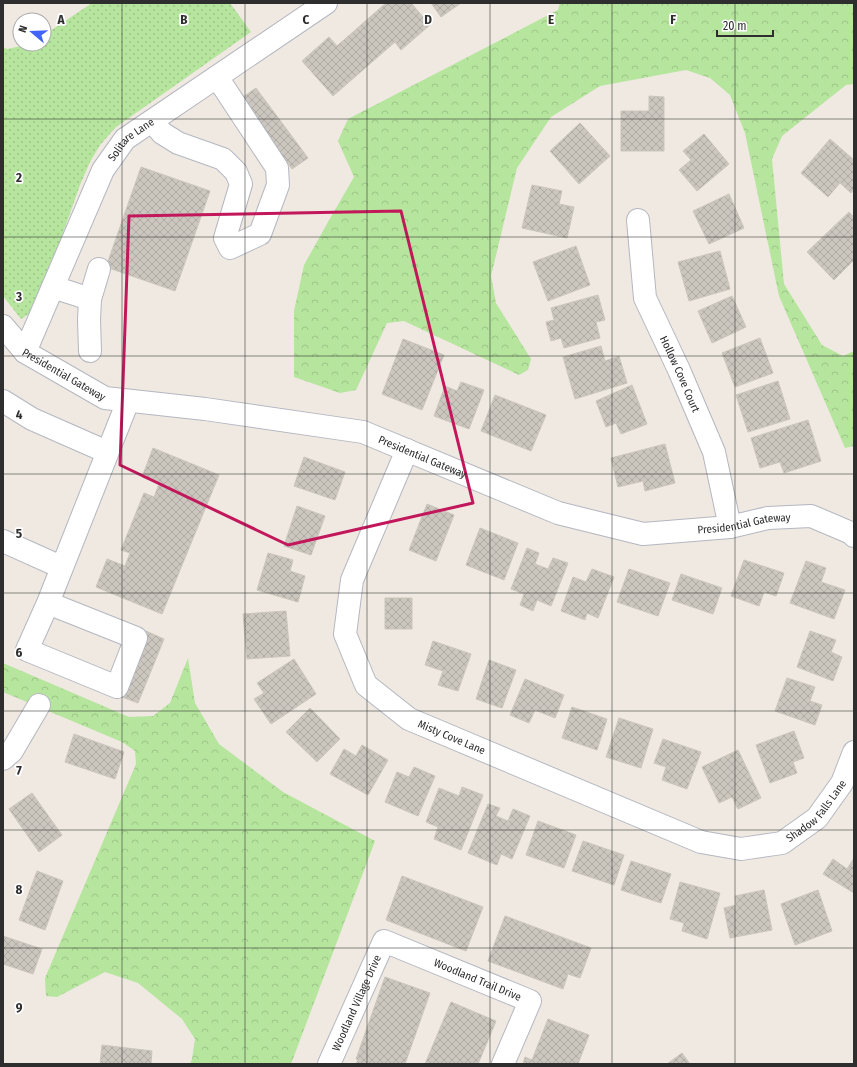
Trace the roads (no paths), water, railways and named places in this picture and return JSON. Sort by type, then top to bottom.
[{"type":"street","name":"Solitare Lane","points":[[25,352],[103,170],[125,139],[326,3]]},
{"type":"street","points":[[152,121],[162,133],[178,143],[223,159],[236,172],[241,184],[225,238],[230,248],[260,234],[278,184],[277,168],[217,77]]},
{"type":"street","name":"Hollow Cove Court","points":[[638,220],[645,298],[679,370],[714,452],[730,526]]},
{"type":"street","points":[[90,351],[90,299],[99,269]]},
{"type":"street","points":[[53,287],[90,299]]},
{"type":"street","name":"Presidential Gateway","points":[[3,326],[25,352],[105,398],[205,409],[364,432],[558,513],[643,534],[730,526],[768,518],[811,516],[851,532],[854,536]]},
{"type":"street","points":[[3,401],[32,419],[107,452]]},
{"type":"street","points":[[48,602],[136,638],[117,687],[27,650],[48,602],[128,401]]},
{"type":"street","name":"Misty Cove Lane","points":[[407,450],[352,580],[345,634],[366,685],[409,719],[701,842],[741,849],[782,843]]},
{"type":"street","points":[[3,541],[62,567]]},
{"type":"street","points":[[3,759],[12,751],[39,705]]},
{"type":"street","name":"Shadow Falls Lane","points":[[782,843],[817,818],[842,783],[854,752]]},
{"type":"street","name":"Woodland Village Drive","points":[[329,1064],[384,941]]},
{"type":"street","name":"Woodland Trail Drive","points":[[384,941],[530,1001],[502,1064]]}]
